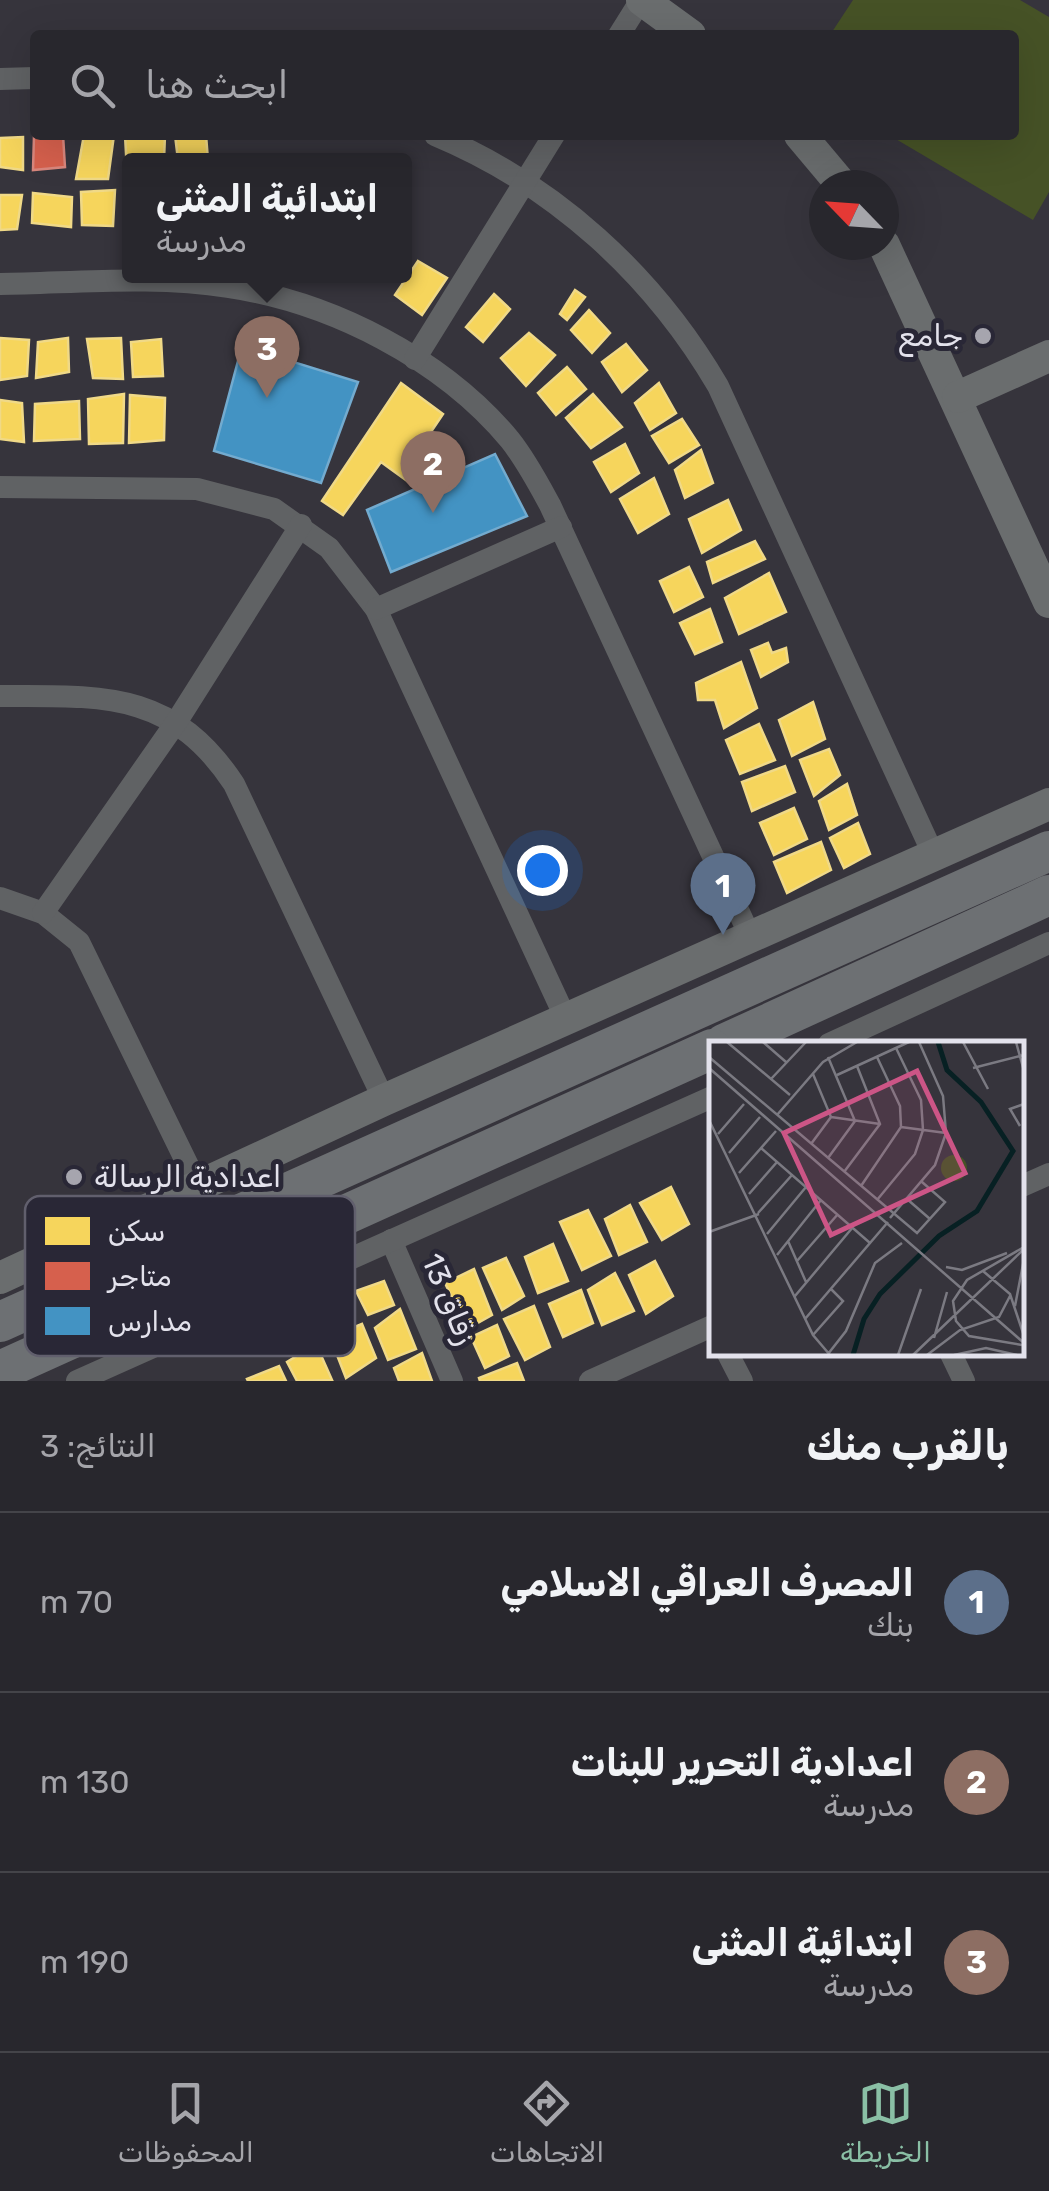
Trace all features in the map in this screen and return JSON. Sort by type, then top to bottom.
[{"type":"highway","points":[[281,1196],[1049,851]]},
{"type":"highway","points":[[731,1041],[1049,896]]},
{"type":"highway","points":[[355,1211],[709,1050]]},
{"type":"highway","points":[[0,1322],[25,1311]]},
{"type":"highway","points":[[0,1372],[35,1356]]},
{"type":"street","points":[[622,30],[642,0],[683,30]]},
{"type":"street","points":[[0,78],[30,78]]},
{"type":"street","points":[[446,140],[524,181],[580,222],[630,268],[696,350],[718,386],[934,856]]},
{"type":"street","points":[[415,359],[551,140]]},
{"type":"street","points":[[804,140],[829,170]]},
{"type":"street","points":[[891,260],[1048,595]]},
{"type":"street","points":[[0,284],[122,283]]},
{"type":"street","points":[[190,283],[226,286],[317,309],[415,359],[479,408],[510,440],[560,527],[750,936]]},
{"type":"street","points":[[958,397],[1049,356]]},
{"type":"street","points":[[0,488],[198,489],[274,509],[329,548],[376,609],[566,1019]]},
{"type":"street","points":[[43,913],[177,721],[300,525]]},
{"type":"street","points":[[376,609],[560,527]]},
{"type":"street","points":[[0,696],[98,696],[133,703],[177,721],[218,759],[234,784],[384,1100]]},
{"type":"street","points":[[181,1196],[384,1100],[1049,804]]},
{"type":"street","points":[[0,898],[43,913],[78,942],[199,1188]]},
{"type":"street","points":[[836,1041],[1049,943]]},
{"type":"street","points":[[355,1256],[709,1098]]},
{"type":"street","points":[[1024,1185],[1049,1174]]},
{"type":"street","name":"زقاق 13","points":[[391,1240],[452,1381]]},
{"type":"street","points":[[0,1278],[25,1267]]},
{"type":"street","points":[[590,1381],[709,1327]]},
{"type":"street","points":[[78,1381],[133,1356]]},
{"type":"street","points":[[729,1356],[742,1381]]},
{"type":"street","points":[[952,1356],[964,1381]]},
{"type":"path","points":[[264,1177],[273,1196]]},
{"type":"green space","points":[[853,0],[1020,0],[1049,17],[1049,192],[1033,220],[897,140],[1019,140],[1019,30],[833,30]]},
{"type":"building: سكن","points":[[23,137],[23,170],[0,167],[0,138]]},
{"type":"building: سكن","points":[[83,140],[113,140],[108,179],[76,179]]},
{"type":"building: سكن","points":[[125,140],[165,140],[164,153],[126,153]]},
{"type":"building: سكن","points":[[176,140],[206,140],[207,153],[177,153]]},
{"type":"building: سكن","points":[[115,190],[113,226],[82,225],[81,192]]},
{"type":"building: سكن","points":[[33,193],[72,197],[71,227],[32,223]]},
{"type":"building: سكن","points":[[0,195],[22,195],[17,229],[0,230]]},
{"type":"building: سكن","points":[[418,261],[447,278],[422,315],[395,295],[403,283],[412,283],[412,270]]},
{"type":"building: سكن","points":[[575,290],[585,297],[567,320],[560,314]]},
{"type":"building: سكن","points":[[494,294],[510,309],[483,342],[466,327]]},
{"type":"building: سكن","points":[[589,310],[610,333],[592,353],[571,330]]},
{"type":"building: سكن","points":[[529,333],[555,355],[526,386],[501,358]]},
{"type":"building: سكن","points":[[0,338],[29,340],[27,376],[0,380]]},
{"type":"building: سكن","points":[[68,338],[69,372],[36,378],[38,342]]},
{"type":"building: سكن","points":[[121,338],[123,379],[93,378],[87,339]]},
{"type":"building: سكن","points":[[161,339],[163,376],[133,377],[131,342]]},
{"type":"building: سكن","points":[[626,344],[647,370],[622,392],[602,362]]},
{"type":"building: سكن","points":[[567,367],[586,389],[556,415],[538,393]]},
{"type":"building: سكن","points":[[401,383],[443,414],[414,457],[426,464],[410,483],[381,462],[343,515],[322,501]]},
{"type":"building: سكن","points":[[659,383],[676,413],[650,430],[635,403]]},
{"type":"building: سكن","points":[[124,394],[123,443],[89,444],[88,399]]},
{"type":"building: سكن","points":[[593,394],[622,427],[591,448],[566,418]]},
{"type":"building: سكن","points":[[130,395],[165,398],[164,440],[129,443]]},
{"type":"building: سكن","points":[[0,400],[22,403],[24,442],[0,439]]},
{"type":"building: سكن","points":[[79,401],[80,439],[34,441],[35,404]]},
{"type":"building: سكن","points":[[682,419],[699,445],[669,463],[652,436]]},
{"type":"building: سكن","points":[[625,444],[639,473],[611,492],[594,462]]},
{"type":"building: سكن","points":[[701,450],[713,483],[685,498],[675,470]]},
{"type":"building: سكن","points":[[654,478],[669,514],[638,533],[620,499]]},
{"type":"building: سكن","points":[[728,500],[741,530],[702,553],[689,519]]},
{"type":"building: سكن","points":[[755,541],[765,559],[713,583],[707,562]]},
{"type":"building: سكن","points":[[689,567],[703,597],[674,612],[660,581]]},
{"type":"building: سكن","points":[[769,573],[786,612],[739,634],[725,598]]},
{"type":"building: سكن","points":[[710,609],[722,642],[695,654],[680,623]]},
{"type":"building: سكن","points":[[768,643],[772,653],[786,648],[788,662],[761,677],[751,650]]},
{"type":"building: سكن","points":[[741,662],[757,708],[724,728],[715,700],[698,700],[696,683]]},
{"type":"building: سكن","points":[[813,702],[825,739],[792,756],[779,720]]},
{"type":"building: سكن","points":[[759,724],[775,760],[740,774],[726,740]]},
{"type":"building: سكن","points":[[829,749],[840,775],[814,796],[800,760]]},
{"type":"building: سكن","points":[[785,766],[795,792],[752,811],[742,782]]},
{"type":"building: سكن","points":[[847,784],[857,815],[829,830],[819,801]]},
{"type":"building: سكن","points":[[794,808],[807,839],[774,855],[760,823]]},
{"type":"building: سكن","points":[[858,823],[870,854],[844,868],[830,838]]},
{"type":"building: سكن","points":[[821,842],[831,870],[787,893],[774,862]]},
{"type":"building: سكن","points":[[671,1187],[689,1224],[662,1240],[640,1203]]},
{"type":"building: سكن","points":[[630,1205],[647,1242],[619,1255],[605,1219]]},
{"type":"building: سكن","points":[[588,1210],[611,1256],[582,1270],[560,1222]]},
{"type":"building: سكن","points":[[553,1244],[568,1281],[538,1293],[525,1257]]},
{"type":"building: سكن","points":[[506,1258],[524,1296],[502,1310],[483,1268]]},
{"type":"building: سكن","points":[[655,1261],[673,1296],[646,1314],[629,1275]]},
{"type":"building: سكن","points":[[474,1269],[492,1315],[467,1329],[445,1283]]},
{"type":"building: سكن","points":[[615,1273],[634,1311],[602,1325],[588,1290]]},
{"type":"building: سكن","points":[[384,1281],[394,1305],[368,1315],[356,1291]]},
{"type":"building: سكن","points":[[581,1290],[593,1323],[563,1337],[549,1304]]},
{"type":"building: سكن","points":[[534,1306],[550,1347],[525,1360],[504,1319]]},
{"type":"building: سكن","points":[[400,1309],[416,1349],[388,1360],[375,1328]]},
{"type":"building: سكن","points":[[362,1324],[376,1358],[346,1378],[337,1356],[355,1356],[355,1327]]},
{"type":"building: سكن","points":[[497,1325],[509,1356],[485,1368],[471,1337]]},
{"type":"building: سكن","points":[[422,1353],[432,1381],[399,1381],[394,1368]]},
{"type":"building: سكن","points":[[297,1356],[321,1356],[332,1380],[297,1381],[287,1362]]},
{"type":"building: سكن","points":[[517,1363],[524,1381],[480,1381],[479,1378]]},
{"type":"building: سكن","points":[[279,1366],[286,1381],[247,1379]]},
{"type":"building: متاجر","points":[[34,140],[63,140],[65,167],[33,170]]},
{"type":"building: مدارس","points":[[242,346],[358,382],[321,483],[214,451]]},
{"type":"building: مدارس","points":[[495,454],[527,516],[391,572],[367,510]]},
{"type":"place","name":"جامع","points":[[983,336]]},
{"type":"place","name":"ابتدائية المثنى","points":[[267,398]]},
{"type":"place","name":"اعدادية التحرير للبنات","points":[[433,513]]},
{"type":"place","name":"المصرف العراقي الاسلامي","points":[[723,935]]},
{"type":"place","name":"اعدادية الرسالة","points":[[74,1177]]}]
